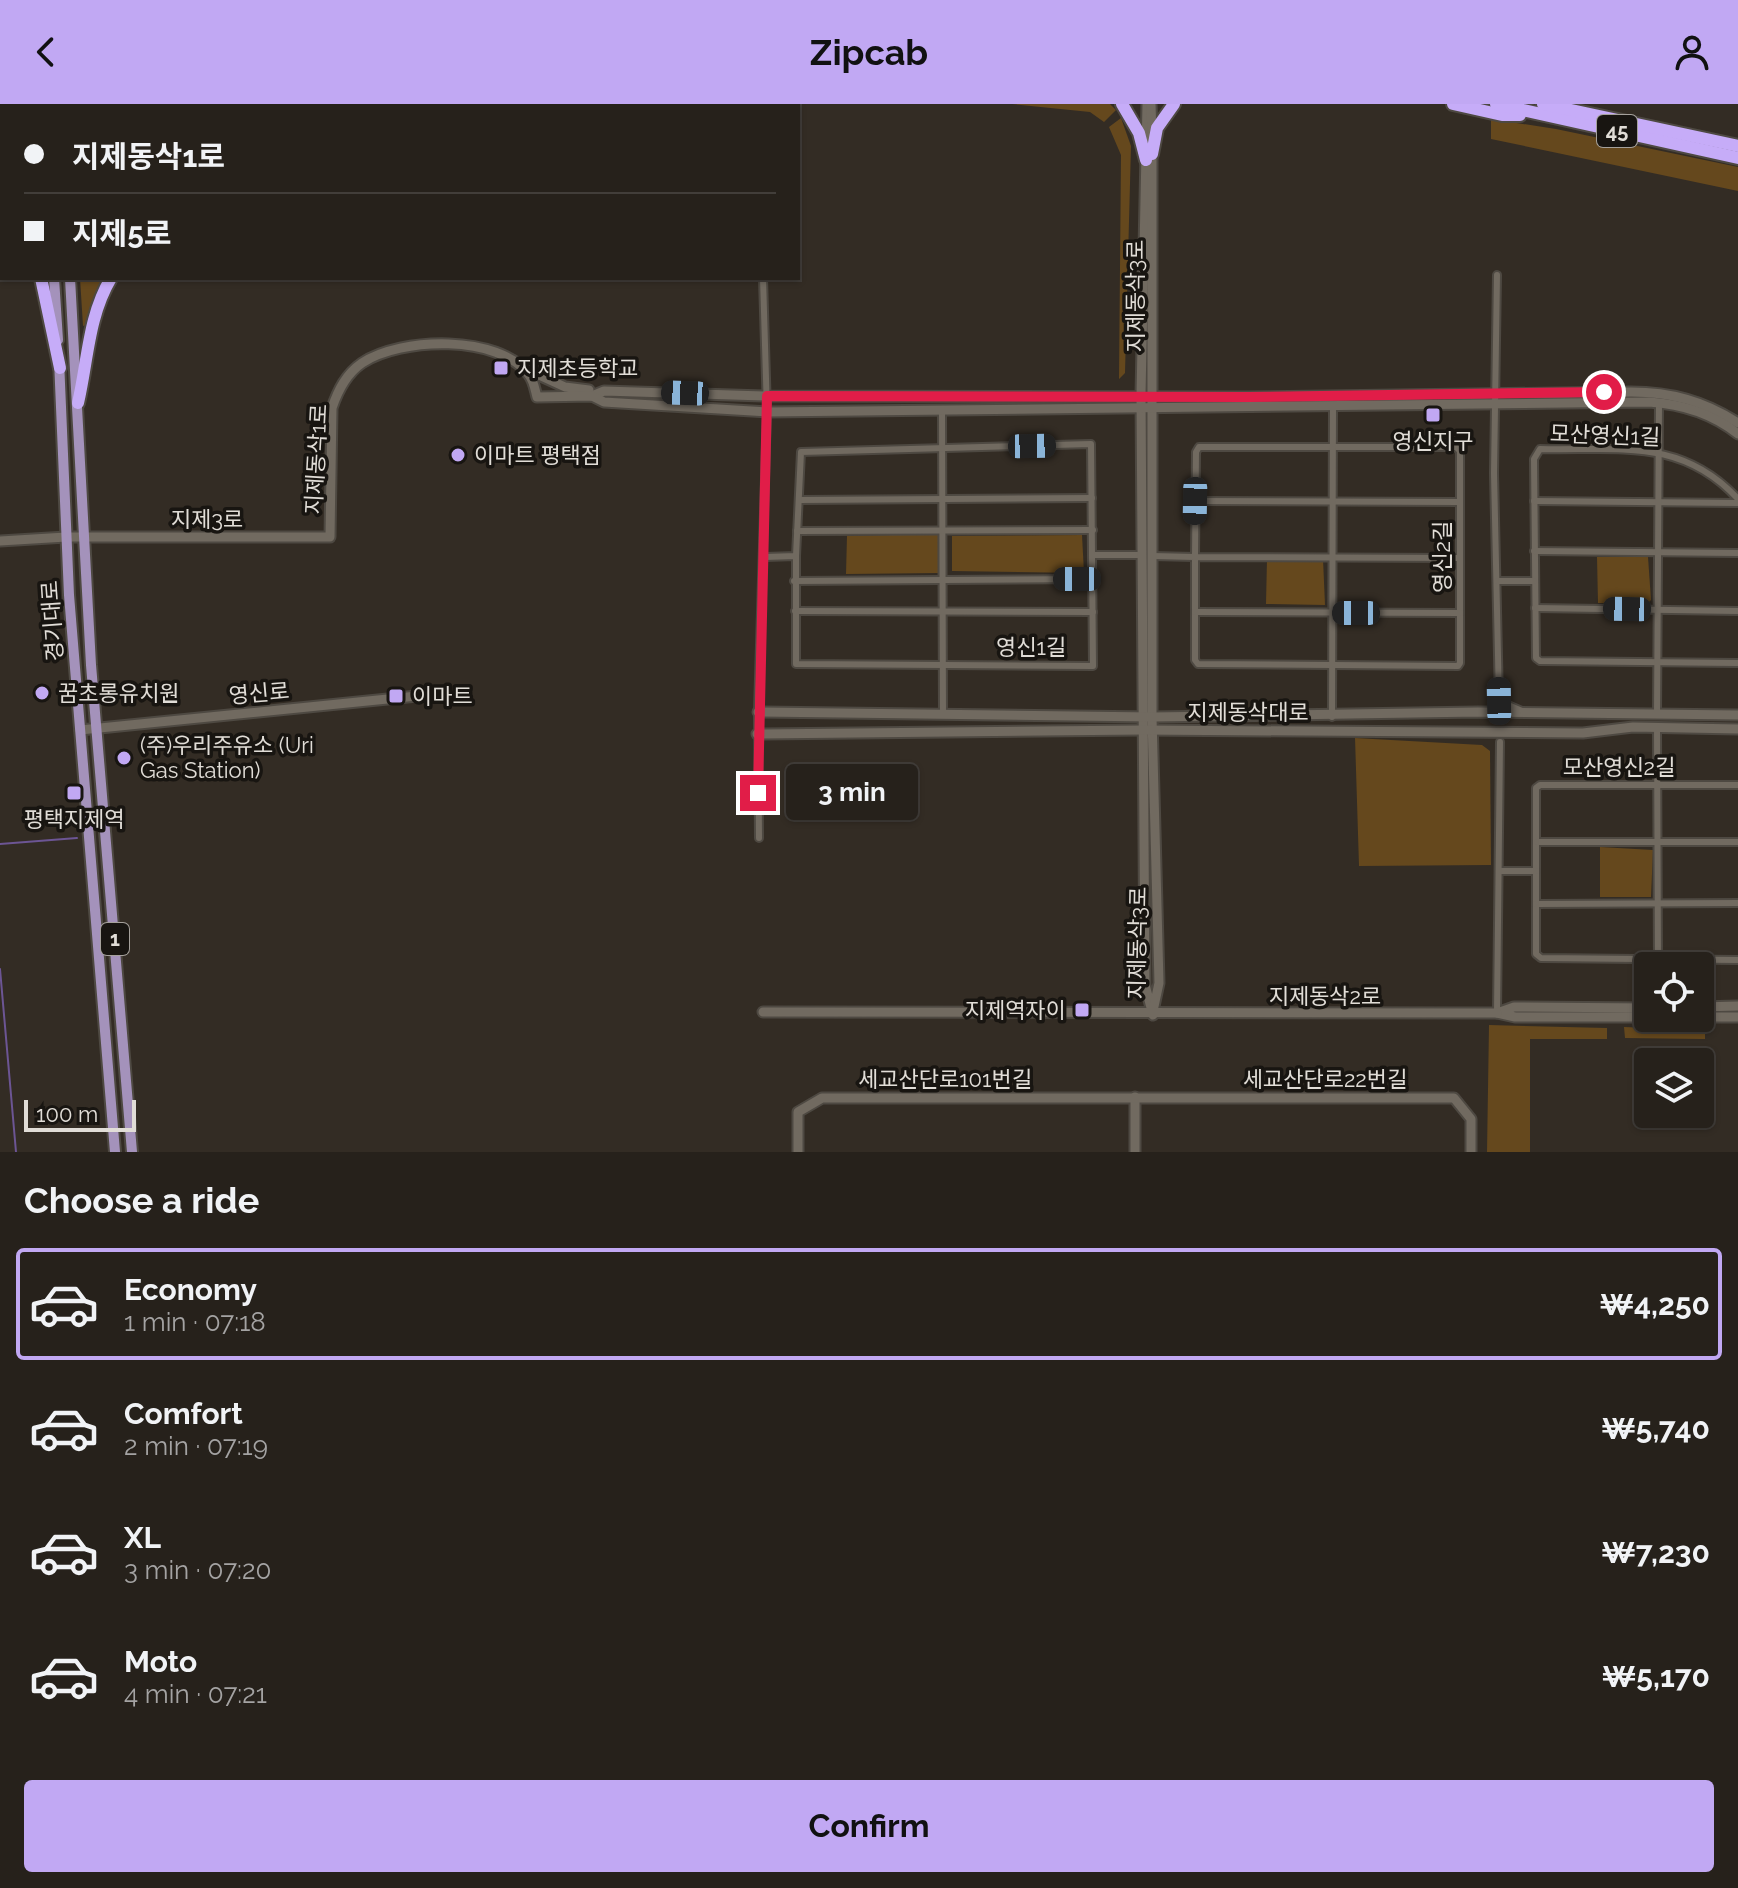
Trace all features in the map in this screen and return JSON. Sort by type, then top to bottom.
[{"type":"highway","points":[[1122,104],[1149,157]]},
{"type":"highway","points":[[1149,157],[1157,128],[1174,104]]},
{"type":"highway","points":[[1453,104],[1502,115],[1542,110]]},
{"type":"highway","name":"45","points":[[1496,104],[1738,146]]},
{"type":"highway","name":"45","points":[[1542,110],[1738,158]]},
{"type":"highway","points":[[41,280],[60,368]]},
{"type":"highway","points":[[78,403],[88,335],[110,280]]},
{"type":"main road","name":"경기대로","points":[[54,280],[66,537],[115,1152]]},
{"type":"main road","name":"경기대로","points":[[70,280],[95,726],[132,1152]]},
{"type":"street","name":"지제동삭3로","points":[[1147,409],[1154,395],[1149,104]]},
{"type":"street","name":"지제동삭3로","points":[[1149,157],[1141,395],[1147,409],[1145,985],[1153,1015]]},
{"type":"street","points":[[1497,275],[1495,401],[1499,701]]},
{"type":"street","points":[[759,838],[757,734],[765,557],[767,412],[763,280]]},
{"type":"street","name":"지제동삭1로","points":[[330,537],[332,408],[339,388],[361,364],[404,346],[476,345],[499,353],[522,367],[531,377],[537,397],[592,396],[604,391],[767,396],[1154,395],[1659,403],[1701,413],[1738,434]]},
{"type":"street","points":[[522,367],[565,387],[604,391]]},
{"type":"street","name":"지제동삭1로","points":[[592,396],[604,402],[767,412],[1333,408],[1666,392],[1694,400],[1738,423]]},
{"type":"street","points":[[1657,714],[1659,403]]},
{"type":"street","points":[[1332,717],[1330,557],[1333,408]]},
{"type":"street","points":[[942,411],[943,714]]},
{"type":"street","name":"영신1길","points":[[1091,444],[1093,666],[796,664],[794,581],[801,452],[943,448],[1091,444]]},
{"type":"street","name":"영신2길","points":[[1199,447],[1331,447],[1458,448],[1458,666],[1198,664],[1195,660],[1195,501],[1199,447]]},
{"type":"street","name":"모산영신1길","points":[[1738,501],[1717,476],[1692,462],[1658,452],[1540,449],[1534,459],[1536,658],[1540,661],[1738,663]]},
{"type":"street","points":[[799,500],[1092,498]]},
{"type":"street","points":[[1195,501],[1460,502]]},
{"type":"street","points":[[1534,501],[1658,504],[1738,501]]},
{"type":"street","points":[[797,531],[1093,530]]},
{"type":"street","name":"지제3로","points":[[0,541],[47,537],[330,537]]},
{"type":"street","points":[[1534,551],[1738,553]]},
{"type":"street","points":[[1093,555],[1460,558]]},
{"type":"street","points":[[765,557],[796,556]]},
{"type":"street","points":[[794,581],[1093,579]]},
{"type":"street","points":[[1497,581],[1534,581]]},
{"type":"street","points":[[1535,608],[1738,611]]},
{"type":"street","points":[[795,611],[1093,612]]},
{"type":"street","points":[[1195,612],[1460,613]]},
{"type":"street","name":"영신로","points":[[80,730],[95,726],[427,695]]},
{"type":"street","points":[[1478,712],[1499,701]]},
{"type":"street","points":[[1499,701],[1527,713]]},
{"type":"street","name":"지제동삭대로","points":[[758,712],[1147,717],[1332,717],[1478,712],[1738,715]]},
{"type":"street","points":[[1657,727],[1658,952]]},
{"type":"street","name":"지제동삭대로","points":[[757,734],[1148,730],[1519,732],[1657,727],[1738,729]]},
{"type":"street","points":[[1482,732],[1500,742]]},
{"type":"street","points":[[1500,742],[1519,732]]},
{"type":"street","points":[[1497,1013],[1500,742]]},
{"type":"street","name":"모산영신2길","points":[[1634,962],[1541,958],[1536,954],[1536,788],[1540,785],[1738,785]]},
{"type":"street","points":[[1537,842],[1738,842]]},
{"type":"street","points":[[1499,871],[1536,871]]},
{"type":"street","points":[[1536,904],[1738,903]]},
{"type":"street","name":"모산영신2길","points":[[1714,961],[1738,960]]},
{"type":"street","points":[[1714,1007],[1738,1006]]},
{"type":"street","name":"지제동삭2로","points":[[1497,1013],[1514,1007],[1634,1008]]},
{"type":"street","name":"지제동삭2로","points":[[763,1012],[1153,1015],[1497,1013],[1515,1017],[1634,1017]]},
{"type":"street","points":[[1714,1017],[1738,1017]]},
{"type":"street","points":[[1135,1097],[1135,1152]]},
{"type":"street","name":"세교산단로101번길","points":[[798,1152],[798,1112],[822,1098],[1135,1097]]},
{"type":"street","name":"세교산단로22번길","points":[[1135,1097],[1454,1098],[1471,1119],[1471,1152]]},
{"type":"shaded area","points":[[1012,104],[1110,104],[1116,110],[1104,122],[1090,112]]},
{"type":"shaded area","points":[[1121,118],[1131,146],[1125,373],[1119,379],[1121,155],[1109,127]]},
{"type":"shaded area","points":[[1491,119],[1556,129],[1738,167],[1738,191],[1491,139]]},
{"type":"shaded area","points":[[80,280],[104,280],[86,325],[83,326]]},
{"type":"shaded area","points":[[938,534],[939,573],[846,574],[847,536]]},
{"type":"shaded area","points":[[1082,535],[1084,573],[952,571],[952,536]]},
{"type":"shaded area","points":[[1597,557],[1648,557],[1651,600],[1647,604],[1598,603]]},
{"type":"shaded area","points":[[1267,559],[1323,559],[1325,605],[1266,604]]},
{"type":"shaded area","points":[[1355,738],[1482,745],[1490,751],[1491,865],[1359,866]]},
{"type":"shaded area","points":[[1600,847],[1653,850],[1651,897],[1600,897]]},
{"type":"shaded area","points":[[1489,1025],[1607,1028],[1607,1039],[1530,1039],[1530,1152],[1487,1152]]},
{"type":"shaded area","points":[[1624,1027],[1634,1027],[1634,1032],[1705,1032],[1705,1039],[1625,1038]]},
{"type":"waterway","points":[[0,844],[77,838]]},
{"type":"waterway","points":[[0,969],[16,1152]]},
{"type":"place","name":"지제초등학교","points":[[501,368]]},
{"type":"place","name":"영신지구","points":[[1433,415]]},
{"type":"place","name":"이마트 평택점","points":[[458,455]]},
{"type":"place","name":"꿈초롱유치원","points":[[42,693]]},
{"type":"place","name":"이마트","points":[[396,696]]},
{"type":"place","name":"(주)우리주유소 (Uri Gas Station)","points":[[124,758]]},
{"type":"place","name":"평택지제역","points":[[74,793]]},
{"type":"place","name":"지제역자이","points":[[1082,1010]]},
{"type":"route","points":[[758,793],[767,396],[1495,396],[1604,392]]}]
